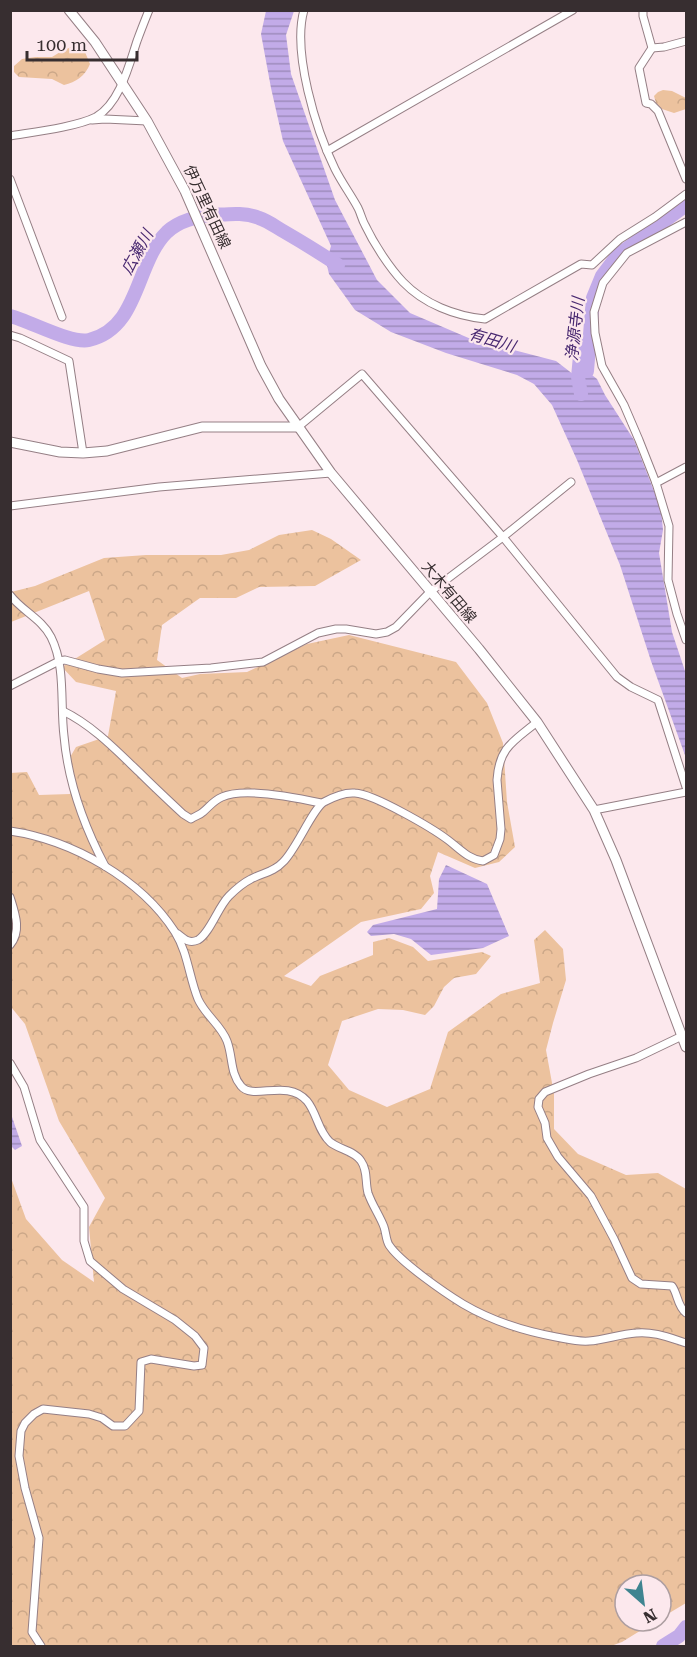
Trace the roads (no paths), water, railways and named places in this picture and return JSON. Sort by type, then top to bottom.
[{"type":"main road","name":"伊万里有田線","points":[[69,10],[95,42],[147,121],[185,191],[261,366],[298,427]]},
{"type":"main road","points":[[10,442],[60,452],[83,453],[107,451],[202,427],[298,427]]},
{"type":"main road","name":"大木有田線","points":[[298,427],[331,473],[537,722],[594,810],[616,860],[687,1047]]},
{"type":"street","points":[[83,121],[97,116],[108,107],[123,84],[149,10]]},
{"type":"street","points":[[304,10],[300,22],[301,54],[311,101],[327,151],[365,226],[389,264],[404,282],[437,306],[470,317],[485,319],[581,264],[591,265],[620,239],[687,194]]},
{"type":"street","points":[[327,151],[573,10]]},
{"type":"street","points":[[643,10],[652,48],[639,69],[646,103],[651,104],[658,111],[687,179]]},
{"type":"street","points":[[652,48],[687,41]]},
{"type":"street","points":[[10,136],[83,121],[105,119],[147,121]]},
{"type":"street","points":[[10,179],[62,317]]},
{"type":"street","points":[[687,222],[627,253],[603,283],[594,312],[595,333],[602,366],[624,405],[656,483],[669,526],[668,579],[676,614],[687,640]]},
{"type":"street","points":[[10,335],[69,361],[83,453]]},
{"type":"street","points":[[298,427],[362,374],[503,537],[617,677],[631,687],[658,700],[687,787]]},
{"type":"street","points":[[656,483],[687,467]]},
{"type":"street","points":[[10,506],[159,487],[331,473]]},
{"type":"street","points":[[10,686],[58,661],[65,660],[122,673],[211,668],[263,663],[318,633],[336,628],[376,634],[387,632],[396,627],[430,592],[572,482]]},
{"type":"street","points":[[10,595],[47,630],[52,639],[58,661],[64,736],[71,781],[80,811],[106,867]]},
{"type":"street","points":[[63,711],[92,729],[191,819],[203,812],[213,801],[225,795],[241,793],[298,798],[321,803]]},
{"type":"street","points":[[10,831],[42,837],[64,845],[106,867],[126,879],[141,892],[176,932],[187,941],[194,941],[203,937],[227,897],[240,885],[273,870],[284,861],[321,803],[339,795],[356,793],[405,813],[438,833],[465,855],[483,861],[494,855],[501,829],[497,780],[505,748],[537,722]]},
{"type":"street","points":[[594,810],[687,792]]},
{"type":"street","points":[[10,897],[18,924],[14,942],[10,945]]},
{"type":"street","points":[[176,932],[188,961],[198,998],[206,1012],[219,1025],[228,1042],[233,1072],[242,1088],[258,1092],[283,1089],[292,1091],[309,1103],[329,1141],[360,1158],[365,1168],[368,1192],[385,1228],[388,1244],[403,1259],[461,1302],[503,1324],[572,1340],[588,1341],[644,1333],[687,1343]]},
{"type":"street","points":[[682,1036],[636,1058],[545,1092],[539,1099],[538,1107],[545,1123],[547,1138],[558,1157],[591,1196],[632,1278],[641,1284],[672,1286],[683,1310],[687,1313]]},
{"type":"street","points":[[10,1063],[24,1087],[40,1140],[84,1207],[84,1241],[90,1261],[123,1289],[175,1320],[195,1336],[204,1348],[202,1365],[194,1366],[151,1359],[141,1362],[139,1411],[125,1426],[113,1426],[89,1414],[43,1409],[25,1423],[21,1431],[19,1456],[39,1538],[32,1632],[41,1647]]},
{"type":"waterway","name":"浄源寺川","points":[[581,394],[578,377],[581,346],[587,371],[593,298],[602,276],[617,256],[686,205]]},
{"type":"waterway","name":"広瀬川","points":[[10,316],[72,339],[89,340],[106,333],[128,309],[148,260],[167,232],[183,222],[214,215],[237,214],[259,218],[338,265]]},
{"type":"waterway","points":[[663,1646],[679,1636],[686,1627]]},
{"type":"water label","name":"有田川","points":[[492,340]]}]
